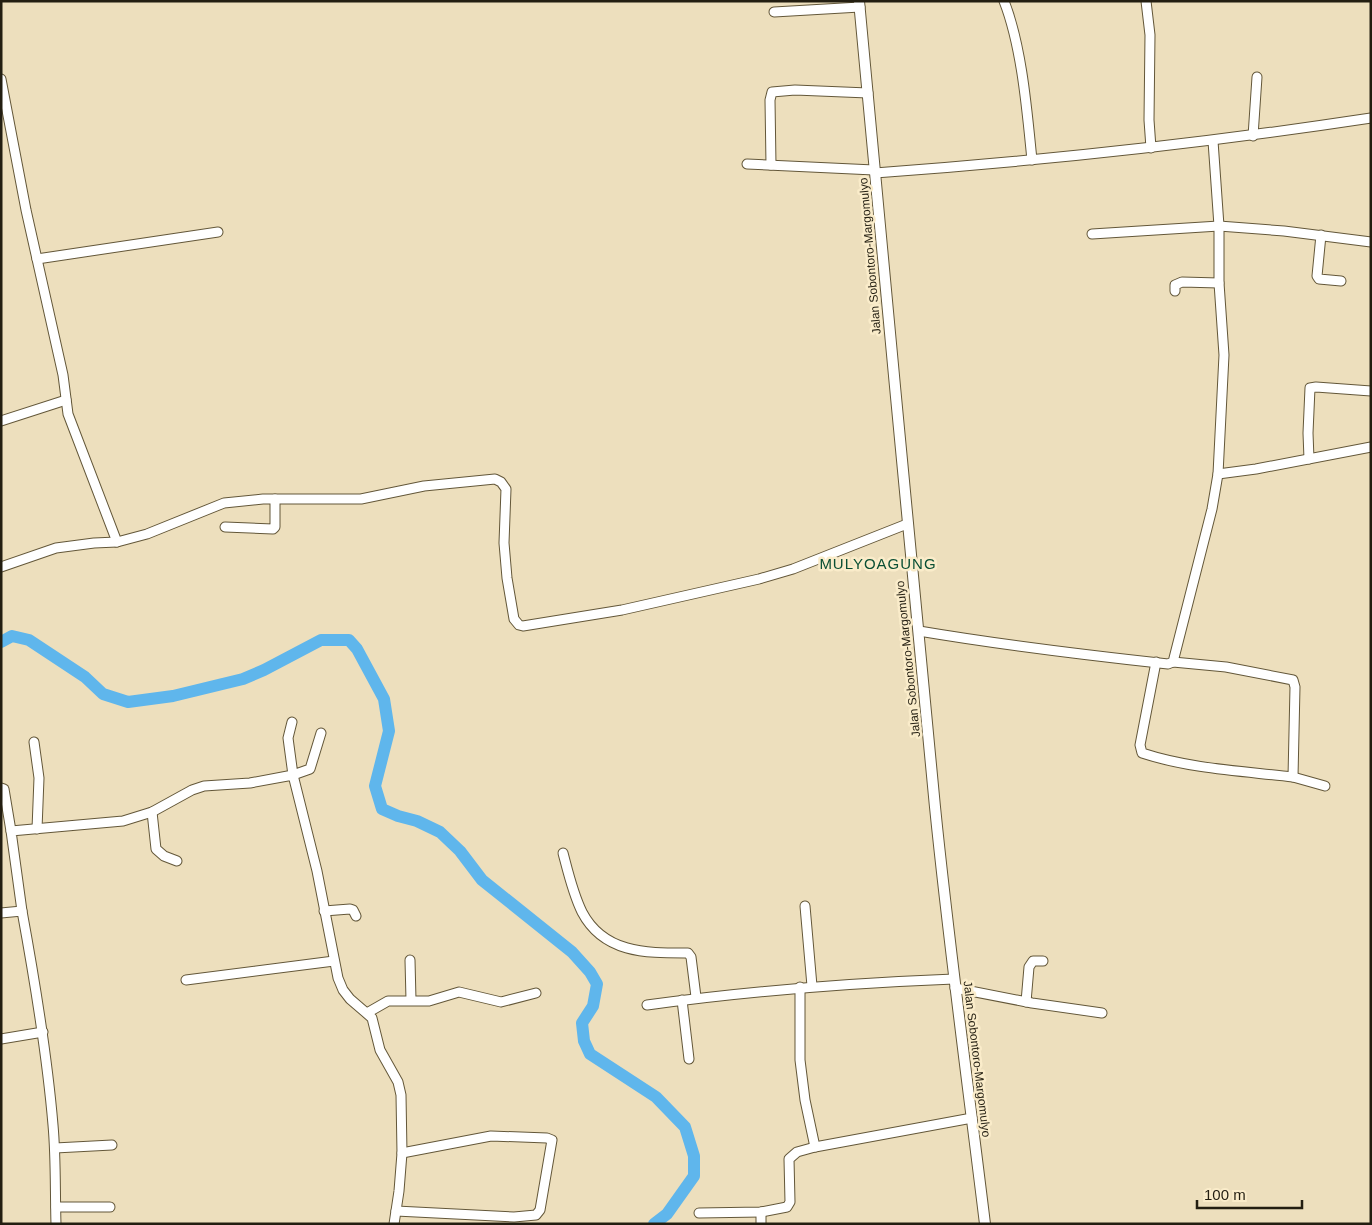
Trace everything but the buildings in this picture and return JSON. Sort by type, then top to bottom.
[{"type":"street","points":[[1004,1],[1014,34],[1022,76],[1032,160]]},
{"type":"street","points":[[1146,1],[1150,35],[1149,120],[1152,148]]},
{"type":"street","points":[[774,12],[860,4]]},
{"type":"street","name":"Jalan Sobontoro-Margomulyo","points":[[860,4],[874,172],[935,808],[954,983],[985,1224]]},
{"type":"street","points":[[1253,136],[1257,77]]},
{"type":"street","points":[[1,79],[37,259],[63,375],[72,428],[117,542]]},
{"type":"street","points":[[772,165],[770,100],[772,92],[795,90],[868,93]]},
{"type":"street","points":[[747,164],[874,172],[1032,160],[1152,148],[1253,136],[1371,118]]},
{"type":"street","points":[[1172,662],[1212,509],[1218,474],[1224,355],[1219,226],[1213,141]]},
{"type":"street","points":[[1092,234],[1219,226],[1371,242]]},
{"type":"street","points":[[37,259],[218,232]]},
{"type":"street","points":[[1320,236],[1317,276],[1319,279],[1341,282]]},
{"type":"street","points":[[1175,291],[1175,285],[1182,282],[1220,283]]},
{"type":"street","points":[[1310,459],[1308,433],[1310,388],[1371,391]]},
{"type":"street","points":[[1,421],[66,400]]},
{"type":"street","points":[[1218,474],[1256,469],[1371,446]]},
{"type":"street","points":[[1,567],[56,548],[117,542],[147,534],[217,505],[236,501],[361,499],[432,484],[491,478],[499,480],[504,485],[506,495],[505,560],[516,622],[523,626],[622,610],[759,579],[793,569],[907,524]]},
{"type":"street","points":[[225,527],[273,529],[275,527],[274,499]]},
{"type":"street","points":[[919,631],[995,644],[1168,664],[1172,662],[1226,667],[1293,680],[1295,687],[1293,777]]},
{"type":"street","points":[[1156,662],[1140,745],[1142,754],[1164,761],[1210,769],[1293,777],[1325,786]]},
{"type":"street","points":[[292,722],[288,738],[293,775],[317,871],[338,978],[343,990],[356,1006],[367,1013],[374,1022],[382,1054],[394,1071],[398,1082],[402,1153],[394,1224]]},
{"type":"street","points":[[11,831],[131,819],[152,812],[192,790],[204,786],[250,783],[293,775],[310,769],[321,733]]},
{"type":"street","points":[[34,742],[39,778],[37,829]]},
{"type":"street","points":[[1,788],[4,789],[22,911],[44,1032],[55,1148],[56,1224]]},
{"type":"street","points":[[152,812],[157,851],[177,861]]},
{"type":"street","points":[[563,853],[581,910],[588,922],[603,937],[618,946],[648,952],[688,953],[691,957],[696,998]]},
{"type":"street","points":[[804,906],[812,986]]},
{"type":"street","points":[[324,912],[352,909],[356,916]]},
{"type":"street","points":[[1,913],[22,911]]},
{"type":"street","points":[[410,960],[411,1000]]},
{"type":"street","points":[[186,980],[334,961]]},
{"type":"street","points":[[1026,1002],[1029,967],[1033,962],[1043,961]]},
{"type":"street","points":[[647,1005],[812,986],[954,983],[1026,1002],[1102,1013]]},
{"type":"street","points":[[800,987],[800,1060],[815,1148]]},
{"type":"street","points":[[367,1013],[388,1001],[411,1000],[429,1002],[461,992],[501,1002],[536,993]]},
{"type":"street","points":[[682,1000],[689,1059]]},
{"type":"street","points":[[1,1039],[44,1032]]},
{"type":"street","points":[[699,1214],[761,1212],[787,1208],[789,1205],[789,1159],[797,1152],[972,1118]]},
{"type":"street","points":[[396,1211],[514,1217],[536,1215],[540,1211],[552,1141],[550,1138],[491,1136],[402,1153]]},
{"type":"street","points":[[55,1148],[112,1145]]},
{"type":"street","points":[[56,1207],[110,1208]]},
{"type":"street","points":[[761,1212],[762,1224]]},
{"type":"waterway","points":[[1,642],[12,636],[29,640],[85,677],[103,694],[128,702],[173,696],[243,679],[321,640],[349,640],[357,649],[384,699],[389,731],[375,786],[382,809],[417,821],[440,832],[460,851],[482,880],[572,952],[590,972],[597,984],[593,1006],[582,1023],[584,1041],[590,1054],[656,1097],[685,1127],[694,1156],[694,1176],[667,1214],[654,1224]]},
{"type":"district","name":"MULYOAGUNG","points":[[878,563]]}]
